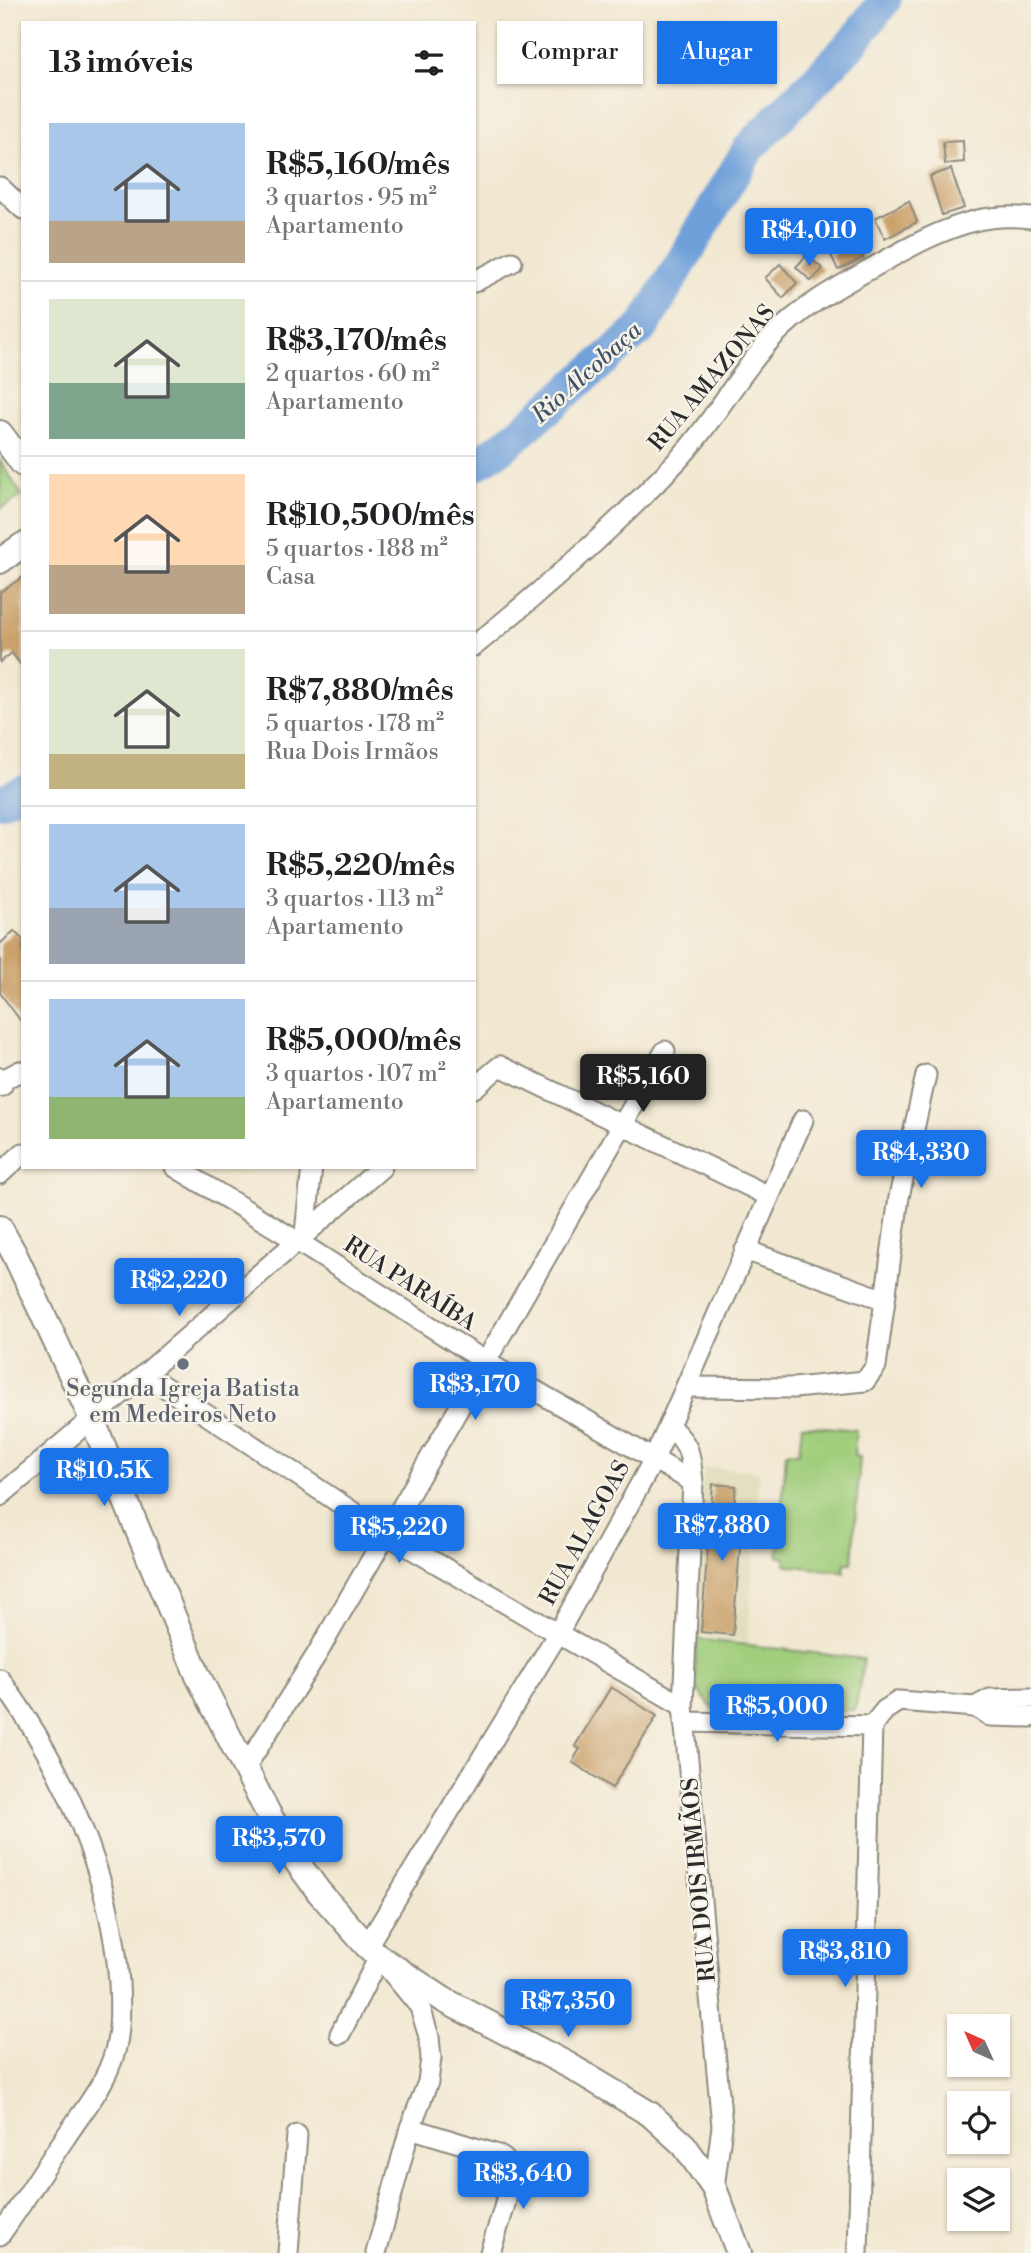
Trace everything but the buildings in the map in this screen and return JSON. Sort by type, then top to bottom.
[{"type":"street","points":[[0,187],[21,207]]},
{"type":"street","name":"RUA AMAZONAS","points":[[476,644],[614,524],[681,457],[744,372],[771,339],[801,310],[924,239],[979,219],[1010,216],[1031,218]]},
{"type":"street","points":[[476,281],[512,262]]},
{"type":"street","points":[[0,433],[21,461]]},
{"type":"street","points":[[0,561],[21,546]]},
{"type":"street","points":[[244,1768],[317,1654],[665,1051]]},
{"type":"street","points":[[476,1086],[500,1066],[769,1196]]},
{"type":"street","points":[[687,1387],[773,1389],[865,1381],[877,1366],[899,1197],[926,1075]]},
{"type":"street","name":"RUA ALAGOAS","points":[[340,2034],[373,1952],[557,1635],[654,1459],[803,1120]]},
{"type":"street","points":[[0,1174],[21,1155]]},
{"type":"street","name":"RUA PARAÍBA","points":[[179,1169],[301,1237],[486,1362],[694,1482]]},
{"type":"street","points":[[301,1237],[312,1169]]},
{"type":"street","points":[[0,1496],[145,1374],[380,1169]]},
{"type":"street","points":[[0,1228],[92,1419],[198,1676],[244,1768],[297,1862],[319,1892],[420,2007],[432,2057],[428,2082],[410,2129],[376,2253]]},
{"type":"street","points":[[745,1250],[886,1300]]},
{"type":"street","points":[[145,1374],[386,1534],[684,1714],[872,1726]]},
{"type":"street","name":"RUA DOIS IRMÃOS","points":[[669,1426],[685,1441],[691,1455],[694,1482],[684,1714],[722,2126],[714,2188],[739,2253]]},
{"type":"street","points":[[0,1679],[50,1758],[82,1830],[106,1900],[117,1955],[120,1998],[119,2035],[115,2052],[98,2091],[0,2235]]},
{"type":"street","points":[[975,1707],[990,1699],[1031,1698]]},
{"type":"street","points":[[858,2253],[872,1726],[885,1710],[899,1701],[975,1707],[990,1716],[1031,1717]]},
{"type":"street","points":[[373,1952],[444,2000],[570,2066],[650,2114],[684,2145],[714,2188]]},
{"type":"street","points":[[410,2129],[505,2159],[509,2166],[507,2192],[489,2253]]},
{"type":"street","points":[[288,2253],[297,2135]]},
{"type":"shaded area","points":[[703,1467],[759,1471],[748,1642],[696,1635]]},
{"type":"green space","points":[[0,460],[21,497],[0,509]]},
{"type":"green space","points":[[802,1425],[856,1430],[854,1456],[860,1457],[852,1563],[845,1563],[844,1572],[785,1565],[786,1558],[778,1557],[786,1452],[799,1453]]},
{"type":"green space","points":[[696,1639],[864,1659],[855,1710],[715,1711],[695,1687]]},
{"type":"waterway","name":"Rio Alcobaça","points":[[476,464],[504,446],[643,327],[749,148],[853,42],[885,0]]},
{"type":"waterway","name":"Rio Alcobaça","points":[[0,802],[21,792]]},
{"type":"place","name":"Segunda Igreja Batista em Medeiros Neto","points":[[183,1364]]}]
